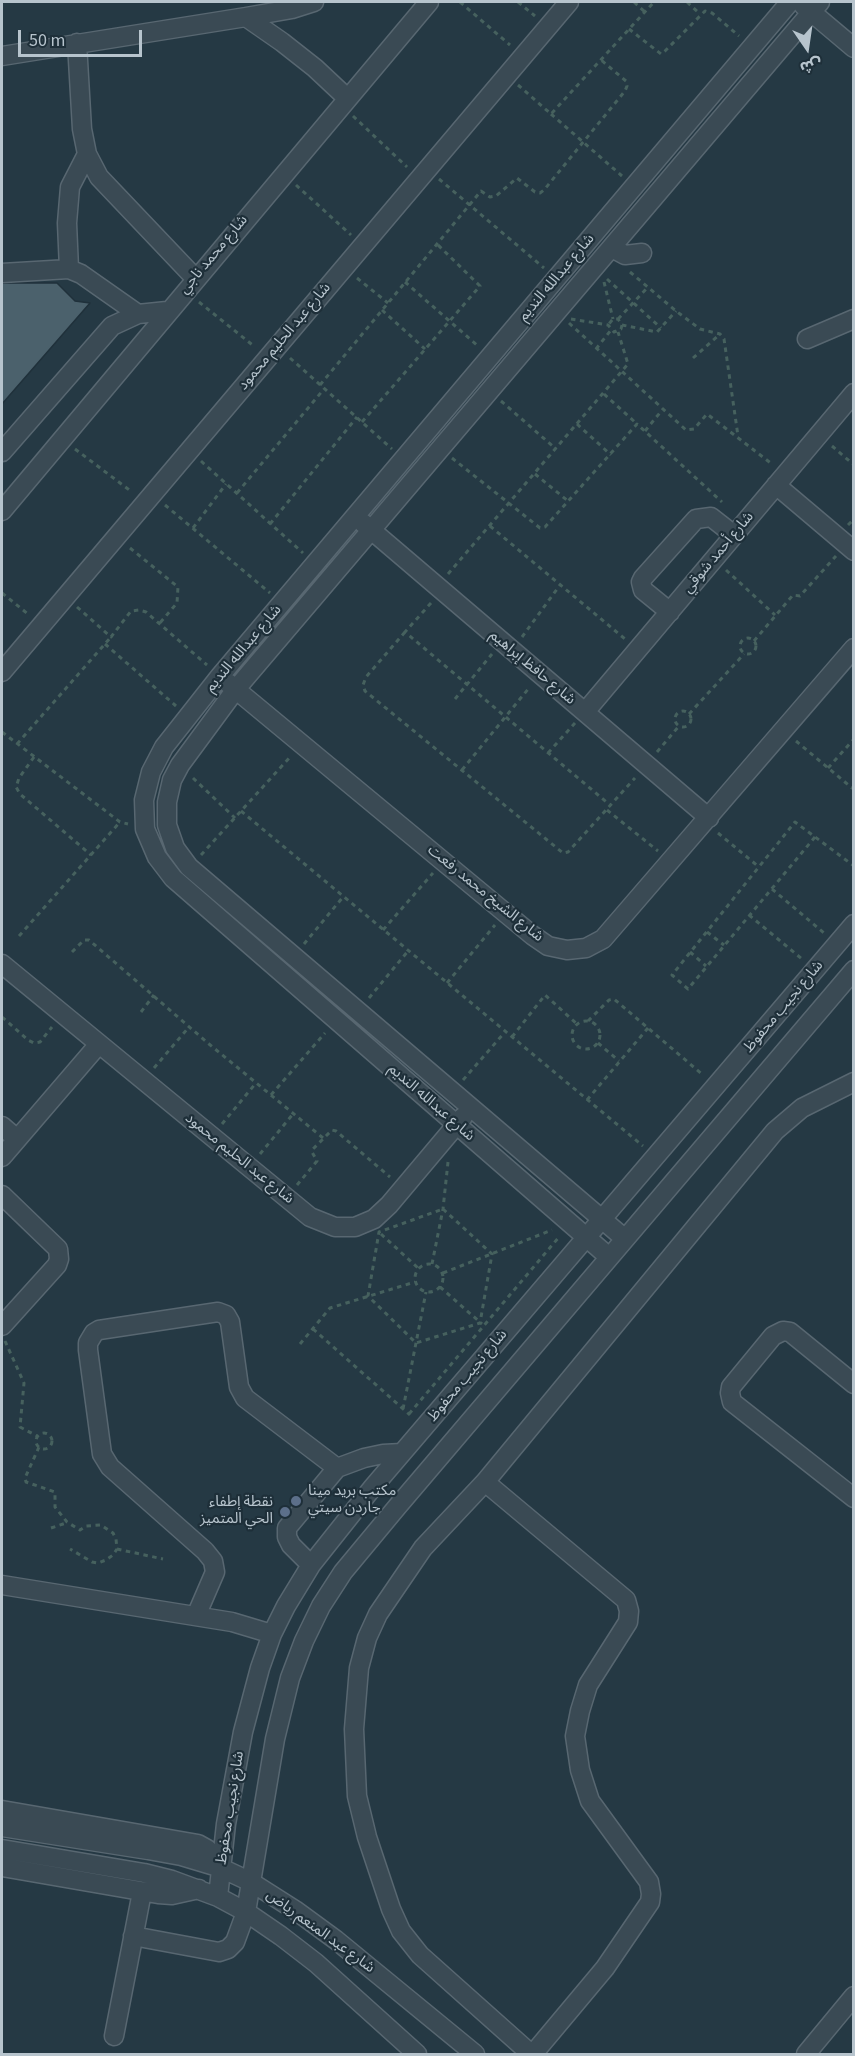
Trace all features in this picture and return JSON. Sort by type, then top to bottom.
[{"type":"street","points":[[2,56],[246,17],[292,9],[314,2]]},
{"type":"street","name":"شارع محمد ناجي","points":[[2,511],[167,311],[429,2]]},
{"type":"street","name":"شارع عبد الحليم محمود","points":[[2,672],[569,2]]},
{"type":"street","name":"شارع عبدالله النديم","points":[[609,1257],[454,1128],[173,878],[157,857],[146,829],[144,800],[151,772],[164,747],[220,676],[790,2]]},
{"type":"street","points":[[810,5],[854,48]]},
{"type":"street","name":"شارع عبدالله النديم","points":[[624,1238],[189,867],[175,848],[167,825],[167,802],[172,780],[180,765],[236,689],[610,250],[810,5]]},
{"type":"street","points":[[246,17],[315,69],[344,101]]},
{"type":"street","points":[[77,44],[82,129],[87,154],[99,177],[189,285]]},
{"type":"street","points":[[69,268],[67,223],[70,187],[87,154]]},
{"type":"street","points":[[610,250],[625,255],[642,253]]},
{"type":"street","points":[[2,273],[69,268],[138,314]]},
{"type":"street","points":[[2,452],[112,326],[138,314],[167,311]]},
{"type":"street","points":[[807,339],[854,319]]},
{"type":"street","name":"شارع أحمد شوقي","points":[[585,712],[854,393]]},
{"type":"street","points":[[781,480],[850,548]]},
{"type":"street","name":"شارع حافظ إبراهيم","points":[[356,517],[585,712],[707,820]]},
{"type":"street","points":[[670,612],[643,590],[641,582],[644,578],[696,519],[711,517],[739,529]]},
{"type":"street","name":"شارع الشيخ محمد رفعت","points":[[220,676],[506,913],[548,946],[567,950],[586,948],[603,939],[854,648]]},
{"type":"street","name":"شارع نجيب محفوظ","points":[[218,1897],[226,1824],[243,1732],[260,1668],[272,1634],[311,1565],[402,1453],[854,924]]},
{"type":"street","name":"شارع عبد الحليم محمود","points":[[2,964],[310,1217],[335,1227],[372,1227],[374,1219],[404,1189],[470,1108]]},
{"type":"street","name":"شارع نجيب محفوظ","points":[[133,1936],[219,1952],[228,1949],[235,1942],[246,1912],[275,1739],[290,1678],[321,1606],[343,1572],[624,1238],[854,970]]},
{"type":"street","points":[[2,1157],[99,1044]]},
{"type":"street","points":[[485,1482],[626,1600],[629,1611],[628,1622],[588,1685],[575,1736],[580,1770],[590,1801],[649,1882],[650,1902],[605,1968],[532,2055],[420,1955],[401,1931],[382,1884],[357,1796],[354,1729],[359,1668],[368,1638],[378,1614],[423,1548],[485,1482],[775,1131],[802,1108],[854,1082]]},
{"type":"street","points":[[2,1126],[17,1139]]},
{"type":"street","points":[[2,1195],[58,1249],[59,1259],[57,1265],[2,1326]]},
{"type":"street","points":[[196,1616],[215,1572],[213,1561],[205,1551],[110,1467],[102,1454],[88,1350],[88,1344],[94,1333],[99,1330],[222,1312],[229,1317],[239,1387],[245,1398],[337,1468]]},
{"type":"street","points":[[854,1384],[790,1332],[783,1331],[773,1336],[731,1387],[730,1393],[732,1402],[854,1498]]},
{"type":"street","points":[[311,1565],[291,1545],[287,1537],[287,1528],[337,1468],[364,1458],[402,1453]]},
{"type":"street","points":[[2,1585],[232,1622],[272,1634]]},
{"type":"street","points":[[2,1810],[198,1844],[207,1849],[220,1867]]},
{"type":"street","name":"شارع عبد المنعم رياض","points":[[2,1827],[148,1850],[220,1867],[251,1882],[336,1940],[475,2055]]},
{"type":"street","name":"شارع عبد المنعم رياض","points":[[2,1849],[144,1873],[172,1880],[218,1897],[246,1912],[316,1963],[417,2055]]},
{"type":"street","points":[[2,1867],[142,1892],[172,1895],[199,1889]]},
{"type":"street","points":[[114,2036],[142,1892]]},
{"type":"street","points":[[806,2055],[854,1996]]},
{"type":"path","points":[[460,2],[523,56]]},
{"type":"path","points":[[518,2],[548,27]]},
{"type":"path","points":[[634,2],[645,12]]},
{"type":"path","points":[[551,114],[654,2]]},
{"type":"path","points":[[687,2],[700,14]]},
{"type":"path","points":[[629,29],[661,54],[705,11],[712,13],[751,47]]},
{"type":"path","points":[[320,385],[481,190],[490,197],[496,196],[517,178],[535,192],[540,193],[625,92],[626,81],[601,60]]},
{"type":"path","points":[[506,75],[634,186]]},
{"type":"path","points":[[344,101],[423,174],[469,204],[557,278]]},
{"type":"path","points":[[283,173],[362,246]]},
{"type":"path","points":[[362,422],[480,286],[437,244]]},
{"type":"path","points":[[610,250],[676,311],[700,329],[720,334],[724,339],[738,438]]},
{"type":"path","points":[[344,267],[388,303]]},
{"type":"path","points":[[610,330],[609,326],[613,318],[602,274],[661,328]]},
{"type":"path","points":[[405,282],[490,357]]},
{"type":"path","points":[[189,285],[273,352],[324,388],[404,459]]},
{"type":"path","points":[[618,319],[648,287]]},
{"type":"path","points":[[382,310],[425,350]]},
{"type":"path","points":[[613,318],[618,319],[622,325],[657,332],[676,311]]},
{"type":"path","points":[[609,326],[563,318],[686,430],[694,429],[707,414],[738,438],[781,480]]},
{"type":"path","points":[[618,332],[622,325]]},
{"type":"path","points":[[610,330],[618,332]]},
{"type":"path","points":[[596,349],[610,330]]},
{"type":"path","points":[[618,332],[628,364],[622,373],[508,504],[366,677],[363,686],[366,691],[565,854],[679,726]]},
{"type":"path","points":[[693,358],[720,334]]},
{"type":"path","points":[[237,494],[324,388]]},
{"type":"path","points":[[490,392],[556,449]]},
{"type":"path","points":[[604,394],[645,430],[739,529]]},
{"type":"path","points":[[645,430],[663,410]]},
{"type":"path","points":[[270,524],[357,417]]},
{"type":"path","points":[[577,424],[610,455]]},
{"type":"path","points":[[441,450],[540,528],[545,527],[638,424]]},
{"type":"path","points":[[819,435],[854,465]]},
{"type":"path","points":[[61,438],[192,528],[282,603]]},
{"type":"path","points":[[189,451],[315,565]]},
{"type":"path","points":[[535,474],[568,502]]},
{"type":"path","points":[[192,528],[226,484]]},
{"type":"path","points":[[490,526],[638,650]]},
{"type":"path","points":[[116,537],[178,587],[177,603],[159,624]]},
{"type":"path","points":[[754,640],[793,595],[800,596],[850,548]]},
{"type":"path","points":[[714,559],[775,615]]},
{"type":"path","points":[[455,699],[507,646],[560,585]]},
{"type":"path","points":[[2,593],[41,625]]},
{"type":"path","points":[[65,597],[111,637]]},
{"type":"path","points":[[17,744],[131,611],[146,612],[220,676]]},
{"type":"path","points":[[405,632],[610,805]]},
{"type":"path","points":[[744,654],[740,644],[742,640],[750,638],[754,640]]},
{"type":"path","points":[[689,714],[744,654],[754,652],[756,646],[754,640]]},
{"type":"path","points":[[105,644],[188,717]]},
{"type":"path","points":[[462,770],[540,674]]},
{"type":"path","points":[[548,753],[585,712]]},
{"type":"path","points":[[679,726],[675,719],[677,715],[685,712],[689,714]]},
{"type":"path","points":[[679,726],[688,726],[691,720],[689,714]]},
{"type":"path","points":[[783,730],[852,788],[854,786]]},
{"type":"path","points":[[2,732],[120,822],[19,936]]},
{"type":"path","points":[[828,768],[854,739]]},
{"type":"path","points":[[189,867],[302,744]]},
{"type":"path","points":[[34,757],[19,778],[16,787],[20,794],[91,855]]},
{"type":"path","points":[[180,765],[235,818]]},
{"type":"path","points":[[606,810],[671,861]]},
{"type":"path","points":[[242,811],[656,1156]]},
{"type":"path","points":[[707,820],[759,867]]},
{"type":"path","points":[[814,837],[688,989],[672,975],[795,822],[854,866]]},
{"type":"path","points":[[382,930],[444,861]]},
{"type":"path","points":[[771,888],[837,943]]},
{"type":"path","points":[[293,957],[343,897]]},
{"type":"path","points":[[447,984],[506,913]]},
{"type":"path","points":[[749,915],[815,970]]},
{"type":"path","points":[[707,932],[724,945]]},
{"type":"path","points":[[72,952],[84,940],[90,940],[323,1138]]},
{"type":"path","points":[[358,1012],[408,951]]},
{"type":"path","points":[[690,952],[706,966]]},
{"type":"path","points":[[512,1038],[545,995],[577,1024]]},
{"type":"path","points":[[141,1012],[154,996]]},
{"type":"path","points":[[588,1021],[595,1024],[601,1036],[598,1043],[591,1049],[581,1049],[572,1037],[574,1028],[577,1024],[588,1021],[609,1000],[614,999],[716,1086]]},
{"type":"path","points":[[2,1017],[34,1043],[40,1042],[63,1014]]},
{"type":"path","points":[[271,1095],[336,1021]]},
{"type":"path","points":[[144,1081],[189,1026]]},
{"type":"path","points":[[588,1100],[648,1027]]},
{"type":"path","points":[[452,1093],[505,1032]]},
{"type":"path","points":[[598,1043],[619,1061]]},
{"type":"path","points":[[212,1137],[256,1083]]},
{"type":"path","points":[[249,1167],[294,1114]]},
{"type":"path","points":[[432,1264],[443,1209],[454,1128]]},
{"type":"path","points":[[286,1197],[315,1164],[316,1158],[312,1152],[332,1130],[404,1189]]},
{"type":"path","points":[[372,1227],[443,1209]]},
{"type":"path","points":[[443,1209],[491,1254]]},
{"type":"path","points":[[443,1273],[570,1223]]},
{"type":"path","points":[[409,1414],[482,1324],[570,1223]]},
{"type":"path","points":[[372,1227],[418,1268]]},
{"type":"path","points":[[372,1227],[368,1296],[416,1343]]},
{"type":"path","points":[[482,1324],[491,1254]]},
{"type":"path","points":[[427,1263],[438,1267],[443,1273],[440,1287],[431,1292],[419,1289],[415,1282],[418,1268],[427,1263]]},
{"type":"path","points":[[300,1344],[330,1308],[415,1282]]},
{"type":"path","points":[[440,1287],[482,1324]]},
{"type":"path","points":[[403,1409],[426,1292]]},
{"type":"path","points":[[416,1343],[482,1324]]},
{"type":"path","points":[[313,1329],[424,1428]]},
{"type":"path","points":[[2,1332],[24,1383],[20,1426],[37,1436]]},
{"type":"path","points":[[37,1436],[46,1432],[53,1439],[47,1449],[39,1448]]},
{"type":"path","points":[[37,1436],[36,1442],[39,1448]]},
{"type":"path","points":[[39,1448],[25,1478],[26,1482],[55,1492],[55,1507],[67,1522],[80,1530],[93,1524],[108,1528],[116,1539],[117,1549]]},
{"type":"path","points":[[51,1528],[67,1522]]},
{"type":"path","points":[[70,1550],[98,1563],[106,1560],[117,1549]]},
{"type":"path","points":[[117,1549],[163,1559]]},
{"type":"building","points":[[2,283],[57,283],[75,301],[90,303],[2,404]]},
{"type":"place","name":"مكتب بريد مينا جاردن سيتي","points":[[296,1501]]},
{"type":"place","name":"نقطة إطفاء الحي المتميز","points":[[285,1512]]}]
